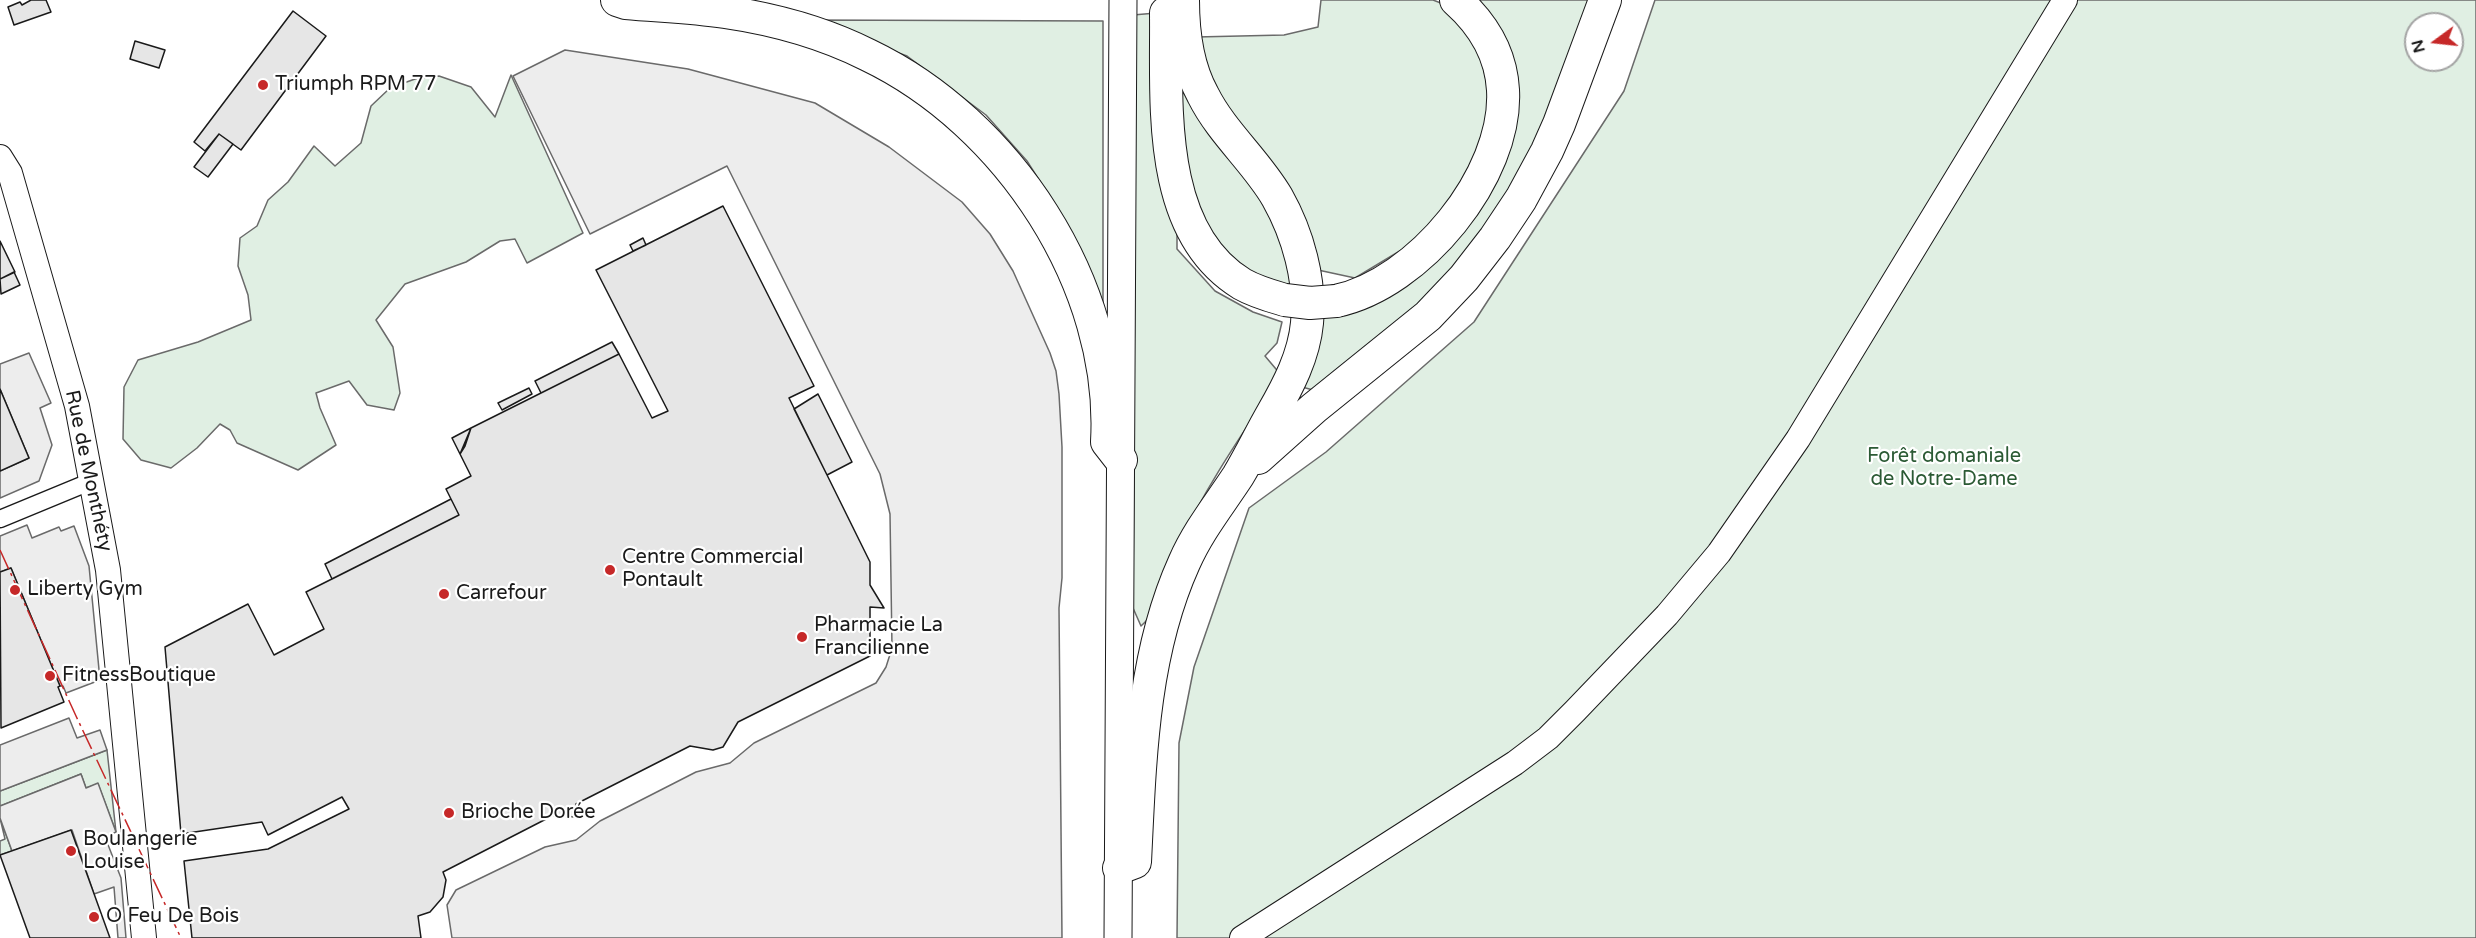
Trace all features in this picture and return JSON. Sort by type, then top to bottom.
[{"type":"highway","points":[[617,0],[626,3],[724,12],[774,21],[869,55],[909,79],[948,107],[1006,164],[1039,209],[1069,258],[1093,322],[1104,374],[1108,420],[1107,442],[1121,460]]},
{"type":"highway","points":[[1166,0],[1168,127],[1176,188],[1186,216],[1202,246],[1219,266],[1242,284],[1261,293],[1285,300],[1310,303],[1336,301],[1376,287],[1428,247],[1460,210],[1487,164],[1502,115],[1502,79],[1490,39],[1472,15],[1456,0]]},
{"type":"highway","points":[[1119,868],[1136,862],[1140,768],[1146,704],[1152,666],[1170,595],[1198,534],[1237,477],[1288,386],[1299,360],[1307,323],[1305,280],[1298,247],[1277,197],[1218,121],[1202,94],[1186,48],[1183,0]]},
{"type":"highway","points":[[1237,477],[1293,426],[1428,316],[1464,278],[1495,238],[1521,199],[1547,151],[1605,0]]},
{"type":"main road","points":[[1118,938],[1123,0]]},
{"type":"street","points":[[1242,938],[1480,788],[1515,763],[1555,731],[1667,615],[1719,552],[1798,440],[2065,0]]},
{"type":"street","name":"Rue de Monthéty","points":[[0,157],[10,173],[74,395],[92,480],[108,570],[144,938]]},
{"type":"street","points":[[0,519],[92,480]]},
{"type":"green space","points":[[1321,0],[1433,0],[1446,5],[1479,48],[1491,102],[1482,151],[1447,205],[1413,243],[1355,278],[1318,270],[1220,102],[1196,37],[1284,35],[1318,27]]},
{"type":"green space","points":[[1468,0],[1592,0],[1560,93],[1495,220],[1452,274],[1396,328],[1313,390],[1302,387],[1314,321],[1353,308],[1502,147]]},
{"type":"green space","name":"Forêt domaniale de Notre-Dame","points":[[1655,0],[2476,0],[2476,938],[1177,938],[1179,743],[1194,667],[1249,508],[1326,452],[1474,322],[1624,91]]},
{"type":"green space","points":[[1156,13],[1166,200],[1177,233],[1177,249],[1215,291],[1253,312],[1282,322],[1277,343],[1265,356],[1281,375],[1202,500],[1179,544],[1155,609],[1141,626],[1133,608],[1135,189],[1133,15]]},
{"type":"green space","points":[[806,20],[1103,21],[1103,305],[1060,213],[1027,161],[986,115],[907,56]]},
{"type":"green space","points":[[1174,26],[1277,219],[1295,280],[1286,289],[1218,255],[1183,191]]},
{"type":"green space","points":[[511,75],[583,233],[527,263],[515,239],[500,241],[466,262],[405,284],[376,320],[393,347],[400,393],[394,410],[367,405],[349,381],[316,393],[336,445],[298,470],[237,443],[230,430],[220,424],[197,448],[171,468],[141,460],[123,439],[124,387],[138,360],[198,342],[251,320],[248,295],[238,266],[240,238],[257,226],[268,200],[288,182],[314,146],[335,166],[361,143],[371,106],[390,88],[415,79],[439,76],[471,87],[495,117]]},
{"type":"green space","points":[[107,750],[116,832],[98,784],[86,788],[81,774],[0,806],[0,791]]},
{"type":"green space","points":[[0,818],[12,851],[0,855],[0,841],[5,839]]},
{"type":"shaded area","points":[[565,50],[688,69],[815,103],[889,147],[962,202],[990,234],[1013,271],[1050,353],[1056,371],[1059,394],[1062,447],[1062,578],[1059,608],[1062,938],[452,938],[447,905],[456,890],[545,847],[576,840],[600,821],[696,772],[730,763],[754,743],[876,683],[886,667],[892,648],[890,514],[880,474],[727,166],[590,234],[513,76]]},
{"type":"shaded area","points":[[29,353],[51,403],[40,408],[52,445],[39,481],[0,498],[0,471],[29,458],[0,389],[0,364]]},
{"type":"shaded area","points":[[27,525],[32,538],[59,527],[61,531],[74,526],[89,566],[100,680],[66,693],[63,686],[60,686],[11,568],[0,572],[0,536]]},
{"type":"shaded area","points":[[69,718],[77,738],[100,730],[107,750],[0,791],[0,745]]},
{"type":"shaded area","points":[[81,774],[86,788],[98,783],[116,832],[105,837],[121,878],[126,938],[118,938],[114,887],[94,894],[72,830],[12,851],[0,818],[0,806]]},
{"type":"building","points":[[31,0],[46,0],[51,12],[14,25],[8,7],[20,2],[22,5]]},
{"type":"building","name":"Triumph RPM 77","points":[[293,11],[326,36],[241,150],[219,134],[205,151],[194,142]]},
{"type":"building","points":[[135,41],[165,50],[159,68],[130,59]]},
{"type":"building","points":[[219,134],[233,144],[208,177],[194,167]]},
{"type":"building","name":"Centre Commercial Pontault","points":[[723,206],[814,386],[789,398],[870,562],[870,585],[884,608],[870,607],[870,656],[738,722],[723,747],[713,750],[690,746],[576,804],[581,817],[552,816],[443,872],[446,880],[443,897],[430,912],[418,916],[421,938],[192,938],[184,861],[268,849],[349,809],[342,797],[268,835],[262,822],[181,834],[165,647],[248,604],[274,655],[324,629],[306,592],[459,515],[446,489],[471,476],[460,454],[471,428],[619,354],[652,418],[668,411],[596,270]]},
{"type":"building","points":[[643,238],[646,245],[633,251],[630,245]]},
{"type":"building","points":[[0,241],[15,272],[0,279]]},
{"type":"building","points":[[14,272],[20,285],[1,294],[0,279]]},
{"type":"building","points":[[612,342],[619,354],[541,393],[535,381]]},
{"type":"building","points":[[529,388],[532,394],[502,410],[498,403]]},
{"type":"building","points":[[0,389],[29,458],[0,471]]},
{"type":"building","points":[[818,394],[852,462],[827,475],[794,409]]},
{"type":"building","points":[[471,428],[465,446],[460,454],[452,438]]},
{"type":"building","points":[[451,499],[459,515],[332,579],[325,564]]},
{"type":"building","points":[[11,568],[60,686],[58,687],[64,702],[1,728],[0,572]]},
{"type":"building","points":[[71,830],[110,938],[30,938],[0,855]]},
{"type":"power","points":[[0,550],[181,938]]},
{"type":"place","name":"Triumph RPM 77","points":[[263,85]]},
{"type":"place","name":"Centre Commercial Pontault","points":[[610,570]]},
{"type":"place","name":"Liberty Gym","points":[[15,590]]},
{"type":"place","name":"Carrefour","points":[[444,594]]},
{"type":"place","name":"Pharmacie La Francilienne","points":[[802,637]]},
{"type":"place","name":"FitnessBoutique","points":[[50,676]]},
{"type":"place","name":"Brioche Dorée","points":[[449,813]]},
{"type":"place","name":"Boulangerie Louise","points":[[71,851]]},
{"type":"place","name":"O Feu De Bois","points":[[94,917]]}]
